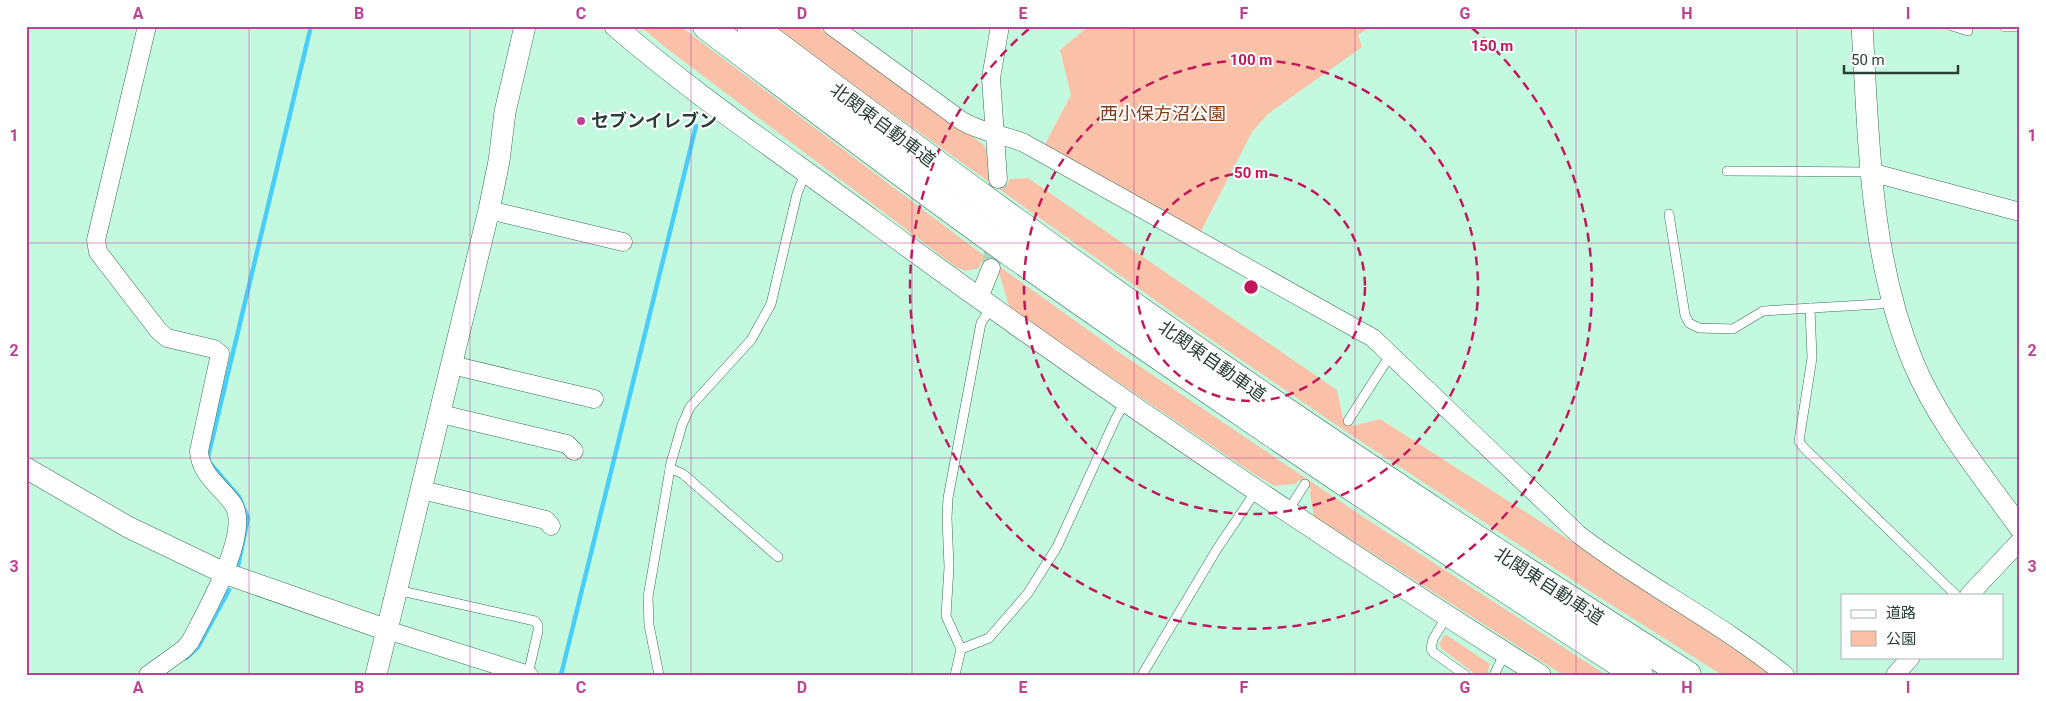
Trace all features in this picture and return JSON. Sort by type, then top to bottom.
[{"type":"highway","name":"北関東自動車道","points":[[707,26],[920,186],[1162,358],[1374,503],[1639,675]]},
{"type":"highway","name":"北関東自動車道","points":[[751,26],[1013,221],[1220,367],[1540,581],[1687,675]]},
{"type":"street","points":[[147,26],[96,240],[98,252],[158,330],[167,338],[214,349],[220,354],[199,451],[205,471],[229,499],[237,513],[238,528],[220,585],[187,646],[148,675]]},
{"type":"street","points":[[376,675],[441,414],[489,210],[499,161],[505,112],[525,26]]},
{"type":"street","points":[[615,26],[676,77],[983,302],[1125,402],[1287,512],[1540,675]]},
{"type":"street","points":[[832,26],[977,130],[1010,137],[1024,143],[1373,338],[1392,354],[1578,534],[1600,552],[1733,638],[1786,675]]},
{"type":"street","points":[[998,180],[991,68],[1000,26]]},
{"type":"street","points":[[1862,26],[1870,172],[1876,226],[1892,300],[1914,363],[1942,417],[2020,528]]},
{"type":"street","points":[[1870,172],[2020,212]]},
{"type":"street","points":[[489,210],[622,242]]},
{"type":"street","points":[[983,302],[983,288],[991,268]]},
{"type":"street","points":[[452,365],[594,399]]},
{"type":"street","points":[[441,414],[567,444],[574,452]]},
{"type":"street","points":[[26,468],[128,527],[224,573],[387,630],[524,674]]},
{"type":"street","points":[[422,490],[546,520],[551,526]]},
{"type":"street","points":[[1970,594],[2020,541]]},
{"type":"street","points":[[1895,675],[1910,658]]},
{"type":"lane","points":[[1952,26],[1968,31]]},
{"type":"lane","points":[[2005,26],[2020,26]]},
{"type":"lane","points":[[1727,171],[1870,172]]},
{"type":"lane","points":[[659,675],[650,632],[648,597],[670,468],[682,425],[690,407],[751,340],[771,304],[797,194],[802,181],[808,173]]},
{"type":"lane","points":[[1669,214],[1686,315],[1692,326],[1732,329],[1763,311],[1880,304],[1892,300]]},
{"type":"lane","points":[[954,675],[961,649],[946,616],[949,567],[948,498],[981,323],[983,302]]},
{"type":"lane","points":[[1810,308],[1812,358],[1799,441],[1955,594]]},
{"type":"lane","points":[[1348,421],[1392,354]]},
{"type":"lane","points":[[961,649],[989,638],[1028,593],[1057,547],[1125,402]]},
{"type":"lane","points":[[670,468],[683,474],[778,557]]},
{"type":"lane","points":[[1287,512],[1305,484]]},
{"type":"lane","points":[[1142,675],[1217,549],[1256,491]]},
{"type":"lane","points":[[397,590],[535,621],[538,625],[538,631],[524,674]]},
{"type":"lane","points":[[1447,616],[1433,639],[1431,649],[1465,675]]},
{"type":"lane","points":[[1494,675],[1505,653]]},
{"type":"green space","points":[[640,26],[680,26],[971,246],[1123,355],[1362,516],[1606,675],[1563,675],[1314,516],[1310,494],[1311,489],[1299,480],[1296,484],[1274,486],[1010,309],[999,273],[981,262],[979,268],[965,271],[956,267],[666,48]]},
{"type":"green space","points":[[774,26],[816,26],[984,145],[991,169],[990,176],[1008,184],[1009,179],[1028,178],[1337,390],[1343,418],[1354,426],[1380,419],[1607,564],[1773,675],[1722,675],[1580,585],[1348,433],[1190,325],[819,61]]},
{"type":"green space","name":"西小保方沼公園","points":[[1086,26],[1368,26],[1368,28],[1358,35],[1362,47],[1268,114],[1252,132],[1200,233],[1043,148],[1071,95],[1060,50],[1085,29]]},
{"type":"green space","points":[[1445,634],[1490,664],[1487,674],[1476,675],[1442,649],[1439,644]]},
{"type":"waterway","points":[[238,566],[248,518],[239,497],[209,462],[208,457],[311,26]]},
{"type":"waterway","points":[[561,675],[696,126]]},
{"type":"waterway","points":[[186,658],[198,647],[229,590]]},
{"type":"tunnel","points":[[991,268],[996,232],[998,179]]},
{"type":"place","name":"セブンイレブン","points":[[581,121]]}]
